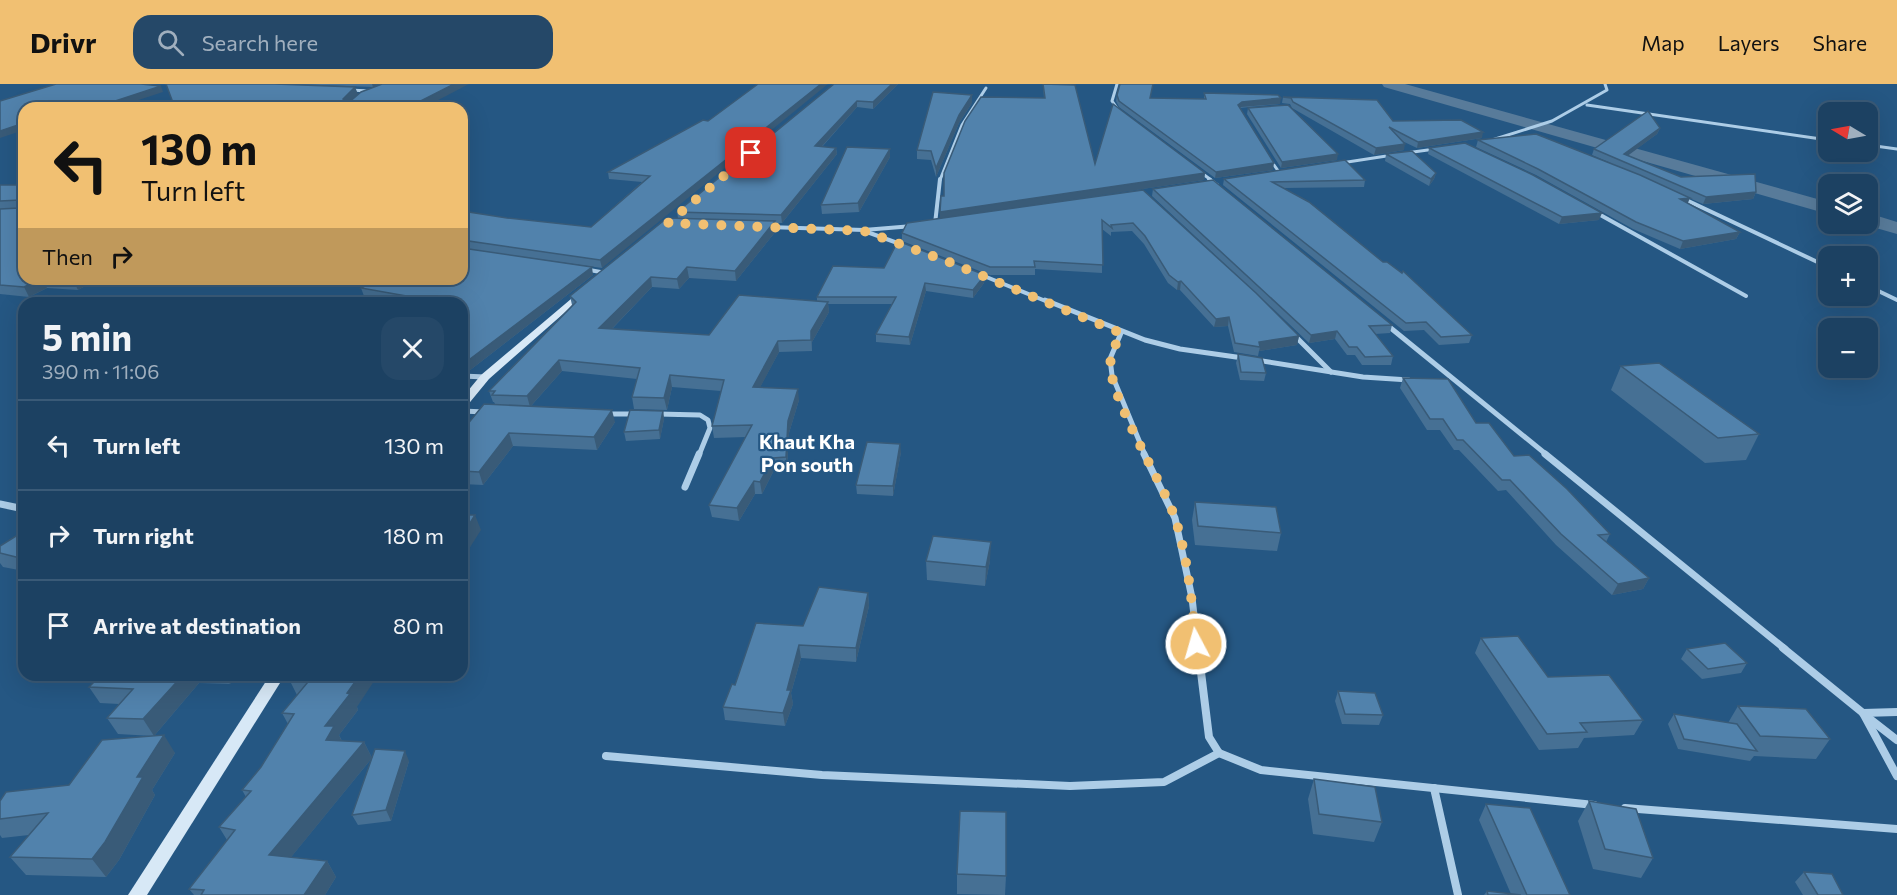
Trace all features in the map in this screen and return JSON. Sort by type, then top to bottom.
[{"type":"street","points":[[1117,84],[1112,101],[1125,115]]},
{"type":"street","points":[[1485,142],[1546,126],[1587,105],[1607,90],[1605,84]]},
{"type":"street","points":[[935,225],[939,182],[962,125],[986,88]]},
{"type":"street","points":[[342,90],[375,91],[361,96]]},
{"type":"street","points":[[1587,105],[1818,139]]},
{"type":"street","points":[[1524,132],[1534,136]]},
{"type":"street","points":[[1878,146],[1897,149]]},
{"type":"street","points":[[1337,163],[1441,148]]},
{"type":"street","points":[[1267,154],[1280,172]]},
{"type":"street","points":[[1189,163],[1225,191]]},
{"type":"street","points":[[1269,174],[1291,170]]},
{"type":"street","points":[[1206,185],[1227,182]]},
{"type":"street","points":[[1676,195],[1818,262]]},
{"type":"street","points":[[1590,209],[1746,296]]},
{"type":"street","points":[[762,227],[864,231],[946,223]]},
{"type":"street","points":[[864,231],[906,247]]},
{"type":"street","points":[[597,279],[615,266]]},
{"type":"street","points":[[573,268],[606,273]]},
{"type":"street","points":[[971,271],[1121,333],[1180,349],[1332,373],[1422,380]]},
{"type":"street","points":[[468,398],[485,377],[589,286]]},
{"type":"street","points":[[1878,291],[1897,300]]},
{"type":"street","points":[[1383,321],[1897,740]]},
{"type":"street","points":[[1286,327],[1332,373]]},
{"type":"street","points":[[1121,333],[1110,359],[1112,375],[1129,421],[1175,518],[1192,598],[1209,737],[1219,753],[1261,770],[1602,806]]},
{"type":"street","points":[[468,376],[485,377]]},
{"type":"street","points":[[1445,381],[1457,382]]},
{"type":"street","points":[[468,411],[494,412]]},
{"type":"street","points":[[601,414],[688,414],[700,415],[708,420],[710,428],[685,487]]},
{"type":"street","points":[[0,504],[18,508]]},
{"type":"street","points":[[137,895],[274,681]]},
{"type":"street","points":[[1863,713],[1897,712]]},
{"type":"street","points":[[1863,713],[1897,776]]},
{"type":"street","points":[[606,756],[822,775],[1070,786],[1164,782],[1219,753]]},
{"type":"street","points":[[1434,788],[1458,895]]},
{"type":"street","points":[[1613,807],[1897,829]]},
{"type":"building","points":[[56,84],[161,86],[112,102],[18,102],[18,125],[0,131],[0,101]]},
{"type":"building","points":[[166,84],[355,87],[343,99],[345,102],[173,102]]},
{"type":"building","points":[[382,84],[454,84],[419,102],[349,102],[361,92]]},
{"type":"building","points":[[758,84],[821,84],[600,260],[468,241],[468,212],[591,227],[650,176],[608,172],[703,120],[708,121]]},
{"type":"building","points":[[834,84],[892,84],[873,102],[857,101],[815,146],[836,148],[781,215],[677,212]]},
{"type":"building","points":[[1043,84],[1075,85],[1095,164],[1113,104],[1205,173],[940,212],[941,196],[944,196],[944,173],[965,121],[981,97],[1045,98]]},
{"type":"building","points":[[1120,84],[1153,84],[1150,98],[1206,99],[1204,93],[1278,95],[1281,98],[1242,102],[1238,105],[1274,163],[1216,172],[1119,101],[1117,95]]},
{"type":"building","points":[[933,92],[972,95],[959,115],[936,168],[931,151],[917,150]]},
{"type":"building","points":[[1283,97],[1377,100],[1393,121],[1461,120],[1483,132],[1418,142],[1389,127],[1405,144],[1376,148],[1293,102],[1291,98]]},
{"type":"building","points":[[1288,105],[1338,154],[1282,162],[1248,108]]},
{"type":"building","points":[[1648,111],[1660,128],[1624,154],[1681,177],[1755,174],[1756,192],[1706,197],[1594,149]]},
{"type":"building","points":[[1536,134],[1640,175],[1690,198],[1680,199],[1740,232],[1683,241],[1636,222],[1538,169],[1478,140]]},
{"type":"building","points":[[1465,143],[1533,175],[1602,213],[1562,217],[1429,148]]},
{"type":"building","points":[[847,147],[890,149],[858,203],[821,205]]},
{"type":"building","points":[[1412,151],[1436,173],[1431,179],[1386,154]]},
{"type":"building","points":[[1345,160],[1365,180],[1272,182],[1309,202],[1383,262],[1387,262],[1402,273],[1403,271],[1472,335],[1441,337],[1426,322],[1406,323],[1224,179]]},
{"type":"building","points":[[1213,180],[1392,325],[1369,326],[1393,356],[1365,357],[1357,347],[1349,347],[1337,331],[1311,335],[1153,189]]},
{"type":"building","points":[[0,185],[18,185],[18,200],[0,201]]},
{"type":"building","points":[[1143,190],[1256,293],[1299,336],[1259,342],[1260,347],[1235,343],[1229,317],[1216,319],[1181,281],[1178,282],[1169,275],[1145,236],[1133,223],[1111,225],[1112,228],[1102,220],[1103,265],[1034,261],[1035,267],[990,267],[902,233],[907,223]]},
{"type":"building","points":[[18,208],[18,285],[28,285],[24,287],[0,285],[0,209]]},
{"type":"building","points":[[667,218],[775,221],[735,271],[687,267],[677,279],[651,277],[599,328],[709,335],[739,295],[828,302],[811,331],[811,340],[778,341],[753,387],[798,389],[788,421],[786,457],[773,458],[760,482],[754,481],[737,508],[709,505],[752,425],[712,426],[724,380],[670,375],[664,398],[632,397],[640,368],[559,360],[527,396],[492,395],[495,391],[489,391],[576,302],[570,296]]},
{"type":"building","points":[[898,241],[985,275],[973,290],[925,283],[909,337],[876,334],[896,297],[817,297],[833,266],[884,268]]},
{"type":"building","points":[[468,249],[592,267],[468,360],[468,297],[412,297],[361,288],[367,285],[468,285]]},
{"type":"building","points":[[1238,354],[1262,358],[1266,373],[1241,372]]},
{"type":"building","points":[[1659,363],[1759,434],[1718,438],[1621,366]]},
{"type":"building","points":[[1403,378],[1448,379],[1476,423],[1489,423],[1514,456],[1529,455],[1567,489],[1610,534],[1598,535],[1649,578],[1618,584],[1561,534],[1510,480],[1502,480],[1463,440],[1457,440],[1443,419],[1430,419]]},
{"type":"building","points":[[484,404],[612,410],[594,437],[509,433],[479,472],[468,471],[468,424]]},
{"type":"building","points":[[630,410],[663,411],[659,430],[624,432]]},
{"type":"building","points":[[867,442],[900,444],[893,486],[856,485]]},
{"type":"building","points":[[1195,502],[1276,507],[1281,533],[1198,526]]},
{"type":"building","points":[[468,515],[475,515],[468,526]]},
{"type":"building","points":[[18,535],[18,558],[0,553],[0,546]]},
{"type":"building","points":[[933,536],[991,542],[986,567],[926,561]]},
{"type":"building","points":[[819,587],[868,593],[856,648],[799,645],[787,690],[791,690],[783,713],[723,707],[732,684],[735,685],[756,623],[803,626]]},
{"type":"building","points":[[1518,636],[1548,677],[1609,675],[1643,720],[1580,723],[1587,732],[1547,734],[1481,638]]},
{"type":"building","points":[[1725,643],[1747,663],[1708,669],[1687,649]]},
{"type":"building","points":[[95,681],[178,681],[143,719],[107,718],[133,689],[89,687]]},
{"type":"building","points":[[290,681],[356,681],[347,693],[350,694],[325,726],[334,726],[326,740],[364,742],[269,855],[327,861],[304,895],[201,895],[204,890],[189,889],[235,830],[219,827],[251,791],[242,790],[261,767],[294,714],[282,713],[308,682]]},
{"type":"building","points":[[1338,691],[1375,693],[1383,715],[1345,714]]},
{"type":"building","points":[[1738,706],[1806,709],[1830,739],[1760,736]]},
{"type":"building","points":[[1674,714],[1737,724],[1757,751],[1684,739]]},
{"type":"building","points":[[164,735],[137,777],[143,777],[105,842],[92,859],[10,857],[48,813],[0,819],[0,801],[6,792],[69,785],[102,740]]},
{"type":"building","points":[[375,749],[405,751],[386,810],[352,815]]},
{"type":"building","points":[[1314,779],[1375,787],[1382,822],[1319,814]]},
{"type":"building","points":[[1589,801],[1636,809],[1653,858],[1605,849]]},
{"type":"building","points":[[1486,804],[1530,808],[1570,895],[1527,895]]},
{"type":"building","points":[[960,811],[1006,812],[1006,876],[957,874]]},
{"type":"building","points":[[1804,872],[1832,874],[1843,895],[1818,895]]},
{"type":"building","points":[[1487,891],[1521,895],[1488,895]]},
{"type":"waterway","points":[[1389,84],[1818,205]]},
{"type":"waterway","points":[[1878,222],[1897,228]]},
{"type":"district","name":"Khaut Kha Pon south","points":[[807,454]]},
{"type":"route","points":[[751,153],[668,223],[864,231],[949,262],[1121,333],[1110,359],[1112,375],[1129,421],[1175,518],[1192,598],[1196,644]]}]
